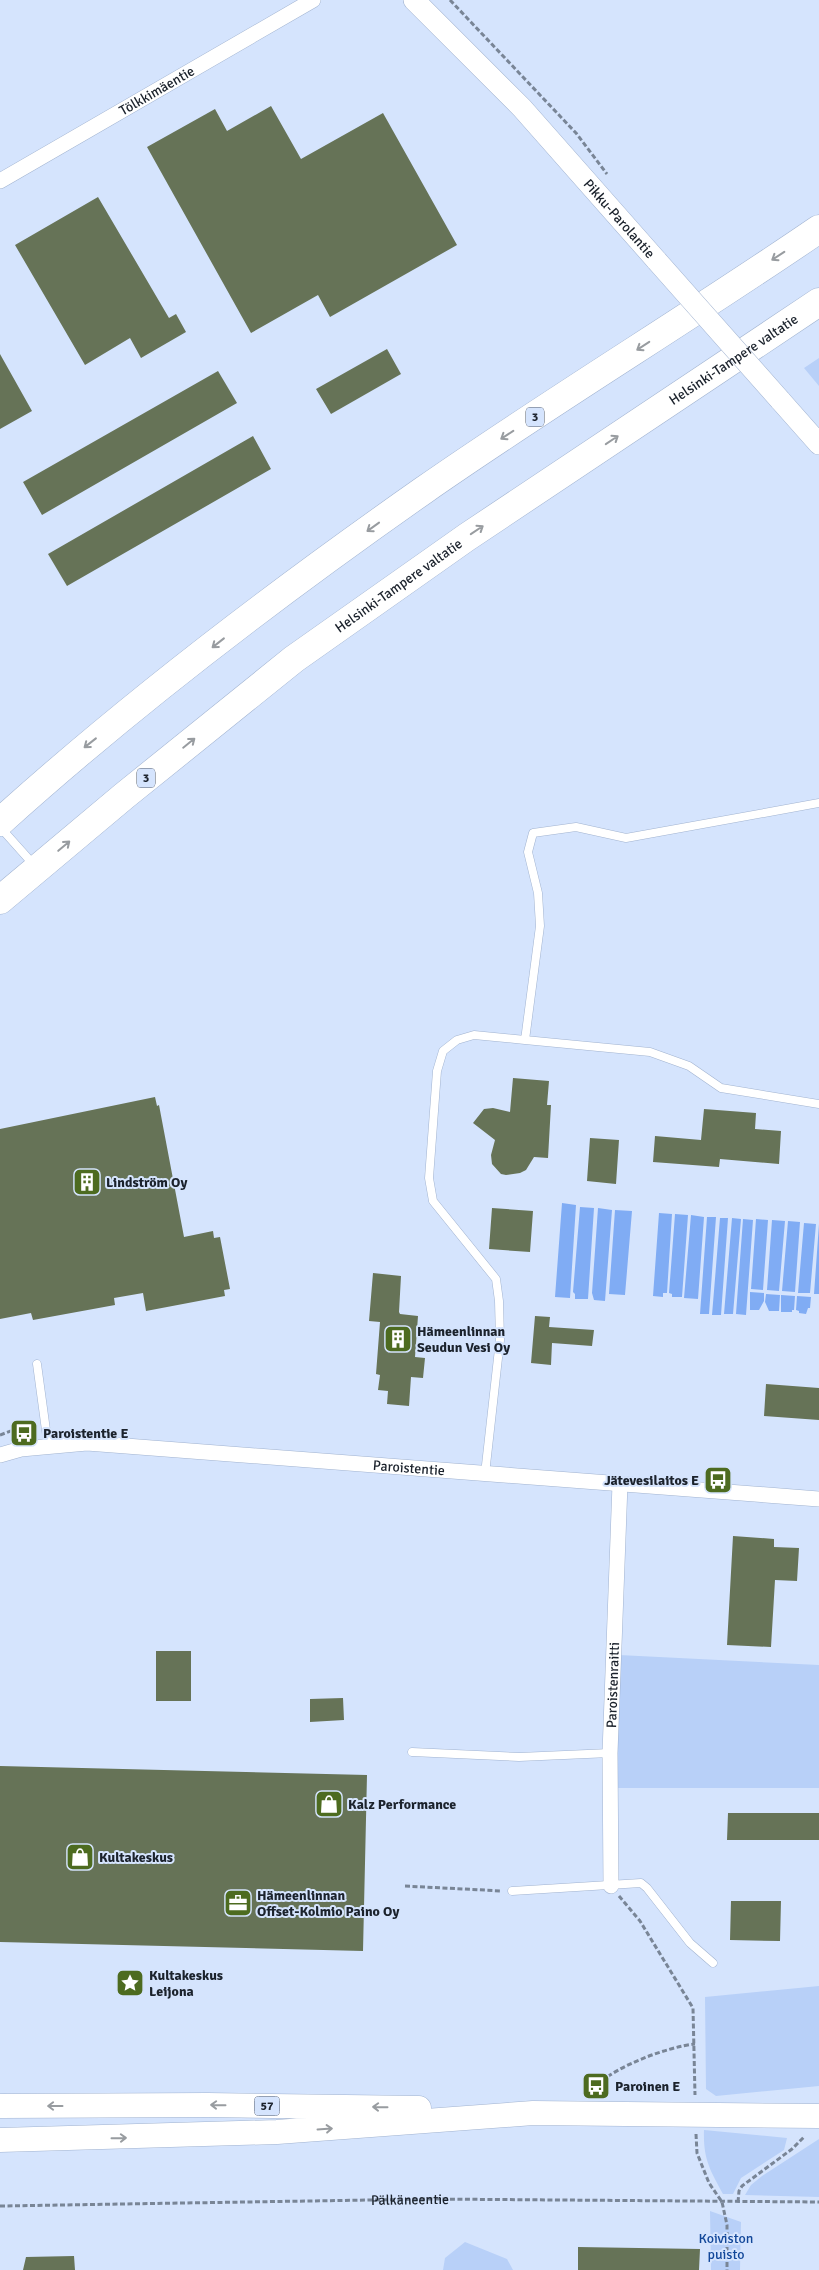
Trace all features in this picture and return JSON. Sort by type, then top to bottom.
[{"type":"highway","name":"3","points":[[0,822],[84,747],[256,613],[424,490],[819,229]]},
{"type":"highway","name":"Helsinki-Tampere valtatie","points":[[0,900],[294,659],[467,537],[819,302]]},
{"type":"main road","name":"Pikku-Parolantie","points":[[414,0],[522,108],[819,444]]},
{"type":"main road","points":[[761,2115],[819,2104]]},
{"type":"main road","name":"57","points":[[0,2106],[268,2106],[498,2109],[534,2113]]},
{"type":"main road","name":"57","points":[[0,2140],[277,2132],[534,2113],[819,2116]]},
{"type":"street","name":"Tölkkimäentie","points":[[0,181],[313,0]]},
{"type":"street","name":"Paroistentie","points":[[0,1455],[20,1448],[87,1443],[819,1500]]},
{"type":"street","name":"Paroistenraitti","points":[[611,1886],[610,1753],[620,1484]]},
{"type":"lane","points":[[525,1040],[540,926],[538,893],[528,852],[533,833],[576,827],[626,838],[819,803]]},
{"type":"lane","points":[[0,827],[37,869]]},
{"type":"lane","points":[[485,1474],[500,1340],[499,1301],[496,1279],[433,1201],[429,1178],[437,1071],[443,1052],[457,1040],[474,1035],[650,1052],[689,1066],[720,1088],[819,1104]]},
{"type":"lane","points":[[37,1364],[48,1445]]},
{"type":"lane","points":[[412,1752],[519,1757],[610,1753]]},
{"type":"lane","points":[[512,1891],[641,1883],[690,1943],[713,1963]]},
{"type":"path","points":[[0,1435],[44,1418]]},
{"type":"path","points":[[405,1886],[512,1891]]},
{"type":"path","points":[[611,1886],[640,1921],[693,2008],[695,2097]]},
{"type":"path","points":[[596,2086],[608,2076],[652,2056],[695,2044]]},
{"type":"path","points":[[695,2131],[697,2153],[709,2183],[722,2202],[727,2225],[727,2270]]},
{"type":"path","points":[[738,2202],[739,2191],[742,2186],[792,2149],[805,2136]]},
{"type":"path","name":"Pälkäneentie","points":[[0,2206],[431,2199],[819,2202]]},
{"type":"green space","points":[[819,358],[819,386],[804,368]]},
{"type":"green space","points":[[619,1655],[819,1665],[819,1788],[617,1788]]},
{"type":"green space","points":[[819,1986],[819,2086],[716,2096],[706,2089],[705,1997]]},
{"type":"green space","points":[[704,2130],[787,2138],[784,2150],[741,2178],[733,2194],[723,2194],[708,2164]]},
{"type":"green space","points":[[819,2139],[819,2197],[745,2195],[751,2185],[762,2176]]},
{"type":"green space","name":"Koiviston puisto","points":[[710,2211],[741,2222],[740,2270],[711,2270]]},
{"type":"green space","points":[[465,2242],[507,2259],[513,2270],[443,2270],[445,2258]]},
{"type":"water","points":[[562,1203],[576,1205],[570,1298],[555,1297]]},
{"type":"water","points":[[580,1207],[594,1208],[588,1299],[575,1299],[573,1292]]},
{"type":"water","points":[[598,1208],[612,1210],[605,1301],[594,1300],[592,1293]]},
{"type":"water","points":[[615,1210],[632,1211],[625,1295],[609,1294]]},
{"type":"water","points":[[659,1213],[672,1214],[667,1293],[663,1293],[663,1297],[653,1296]]},
{"type":"water","points":[[675,1214],[688,1215],[682,1297],[672,1297],[672,1294],[669,1293]]},
{"type":"water","points":[[691,1215],[704,1217],[698,1299],[684,1298]]},
{"type":"water","points":[[707,1217],[716,1217],[709,1314],[700,1314]]},
{"type":"water","points":[[720,1218],[728,1218],[721,1315],[712,1315]]},
{"type":"water","points":[[732,1218],[741,1219],[733,1314],[724,1314]]},
{"type":"water","points":[[743,1219],[753,1220],[746,1315],[736,1314]]},
{"type":"water","points":[[756,1219],[768,1220],[763,1290],[751,1289]]},
{"type":"water","points":[[772,1220],[785,1221],[779,1291],[767,1290]]},
{"type":"water","points":[[788,1221],[800,1222],[795,1292],[782,1291]]},
{"type":"water","points":[[804,1223],[816,1224],[810,1293],[798,1293]]},
{"type":"water","points":[[819,1224],[819,1294],[814,1294]]},
{"type":"water","points":[[750,1292],[764,1293],[764,1301],[759,1310],[750,1310]]},
{"type":"water","points":[[766,1294],[780,1295],[779,1311],[769,1311],[765,1302]]},
{"type":"water","points":[[781,1295],[795,1296],[794,1310],[792,1312],[781,1312]]},
{"type":"water","points":[[797,1296],[811,1297],[810,1308],[808,1308],[806,1314],[799,1313],[796,1310]]},
{"type":"building","points":[[271,106],[301,159],[383,113],[457,245],[330,317],[318,295],[251,333],[147,147],[215,109],[227,131]]},
{"type":"building","points":[[98,197],[169,318],[176,314],[186,332],[141,358],[130,338],[85,365],[15,245]]},
{"type":"building","points":[[387,349],[401,374],[331,414],[316,389]]},
{"type":"building","points":[[0,354],[32,411],[0,429]]},
{"type":"building","points":[[218,371],[237,403],[42,515],[23,482]]},
{"type":"building","points":[[253,436],[271,469],[67,586],[48,554]]},
{"type":"building","points":[[513,1078],[549,1081],[547,1105],[551,1105],[548,1158],[534,1157],[526,1170],[506,1175],[501,1174],[492,1164],[491,1155],[495,1140],[473,1123],[484,1109],[493,1108],[510,1112]]},
{"type":"building","name":"Lindström Oy","points":[[155,1097],[157,1106],[159,1105],[184,1237],[213,1231],[214,1238],[220,1237],[230,1289],[224,1290],[225,1296],[146,1311],[143,1293],[114,1298],[115,1305],[33,1320],[31,1313],[0,1319],[0,1129]]},
{"type":"building","points":[[704,1109],[756,1113],[755,1129],[781,1131],[779,1164],[720,1159],[719,1167],[653,1162],[655,1136],[701,1140]]},
{"type":"building","points":[[590,1138],[619,1140],[616,1184],[587,1181]]},
{"type":"building","points":[[492,1208],[533,1211],[530,1252],[489,1249]]},
{"type":"building","name":"Hämeenlinnan Seudun Vesi Oy","points":[[373,1273],[401,1276],[399,1312],[400,1314],[418,1316],[415,1357],[425,1358],[423,1378],[411,1377],[409,1406],[387,1404],[388,1391],[378,1390],[380,1375],[376,1374],[380,1322],[369,1321]]},
{"type":"building","points":[[535,1316],[550,1317],[549,1327],[594,1330],[592,1346],[552,1343],[551,1365],[531,1363]]},
{"type":"building","points":[[766,1384],[819,1388],[819,1420],[764,1416]]},
{"type":"building","points":[[733,1536],[774,1539],[774,1547],[799,1548],[797,1581],[775,1580],[771,1647],[727,1645]]},
{"type":"building","points":[[156,1651],[191,1651],[191,1701],[156,1701]]},
{"type":"building","points":[[343,1698],[344,1720],[310,1722],[310,1699]]},
{"type":"building","points":[[0,1766],[367,1775],[363,1951],[0,1942]]},
{"type":"building","points":[[728,1813],[819,1813],[819,1840],[727,1840]]},
{"type":"building","points":[[731,1901],[781,1901],[780,1941],[730,1940]]},
{"type":"building","points":[[578,2247],[700,2249],[699,2270],[578,2270]]},
{"type":"building","points":[[74,2256],[75,2270],[23,2270],[26,2257]]},
{"type":"place","name":"Lindström Oy","points":[[87,1182]]},
{"type":"place","name":"Hämeenlinnan Seudun Vesi Oy","points":[[398,1339]]},
{"type":"place","name":"Paroistentie E","points":[[24,1433]]},
{"type":"place","name":"Jätevesilaitos E","points":[[718,1480]]},
{"type":"place","name":"Kalz Performance","points":[[329,1804]]},
{"type":"place","name":"Kultakeskus","points":[[80,1857]]},
{"type":"place","name":"Hämeenlinnan Offset-Kolmio Paino Oy","points":[[238,1903]]},
{"type":"place","name":"Kultakeskus Leijona","points":[[130,1983]]},
{"type":"place","name":"Paroinen E","points":[[596,2086]]}]
